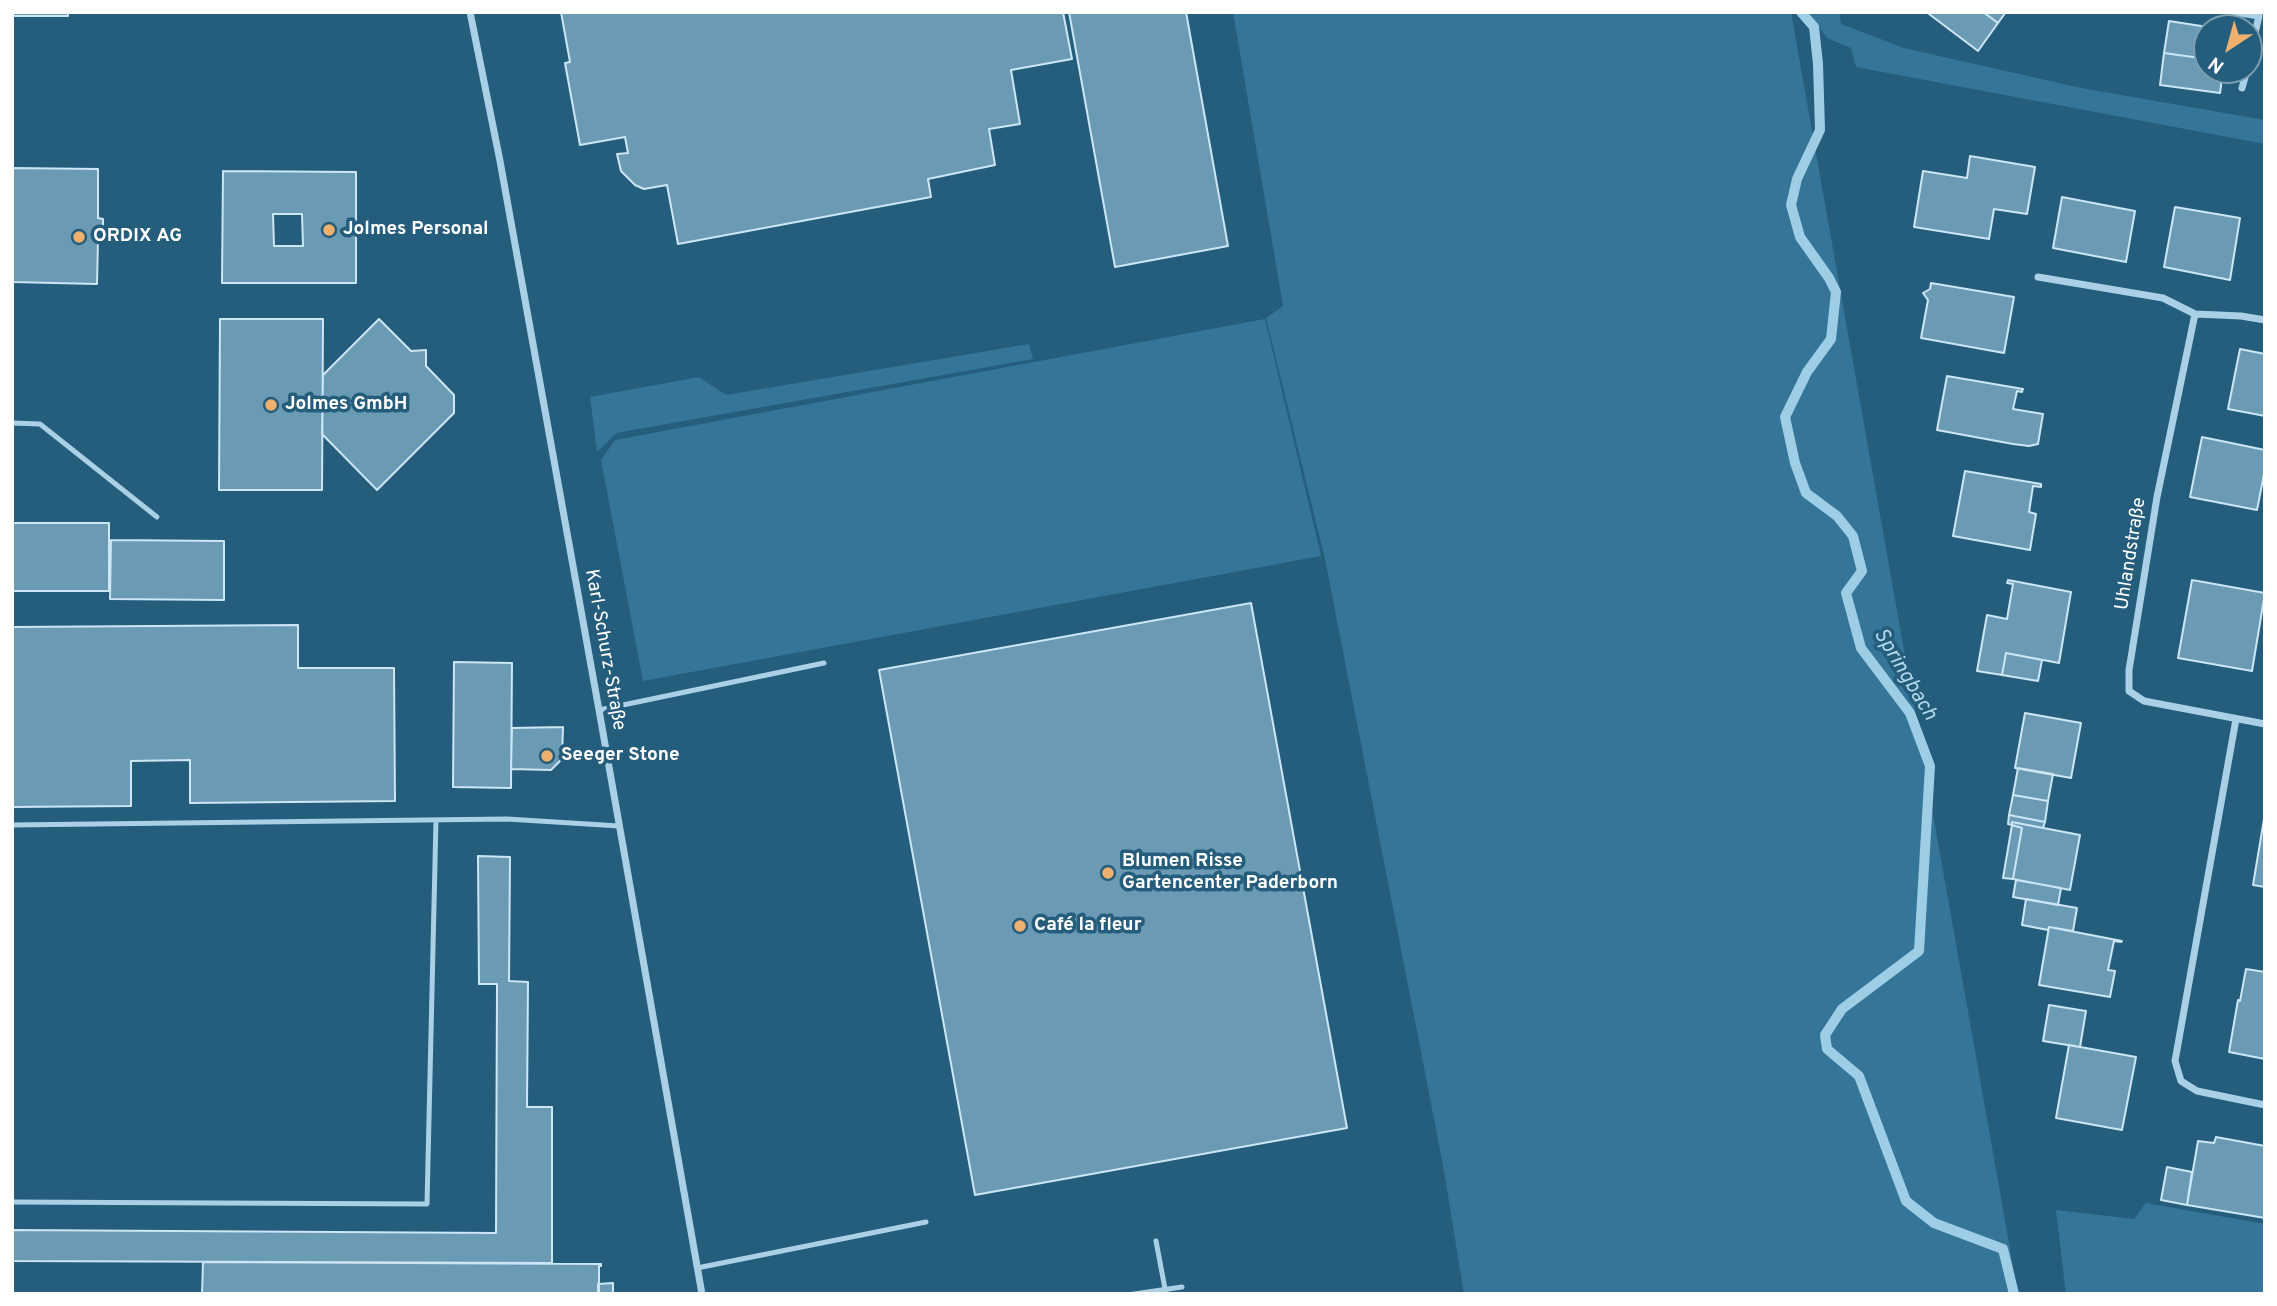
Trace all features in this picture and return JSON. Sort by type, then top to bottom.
[{"type":"street","name":"Karl-Schurz-Straße","points":[[470,12],[500,161],[702,1294]]},
{"type":"street","points":[[2234,12],[2259,14]]},
{"type":"street","points":[[2242,88],[2243,84]]},
{"type":"street","points":[[2038,277],[2163,298],[2195,314],[2265,320]]},
{"type":"street","name":"Uhlandstraße","points":[[2195,314],[2158,489],[2129,670],[2129,691],[2144,701],[2265,724]]},
{"type":"street","points":[[2236,719],[2175,1061],[2181,1081],[2197,1091],[2265,1105]]},
{"type":"lane","points":[[12,423],[40,424],[157,517]]},
{"type":"lane","points":[[599,710],[824,663]]},
{"type":"lane","points":[[12,825],[507,819],[619,826]]},
{"type":"lane","points":[[12,1202],[427,1204],[436,820]]},
{"type":"lane","points":[[697,1268],[926,1222]]},
{"type":"lane","points":[[1156,1241],[1165,1292]]},
{"type":"lane","points":[[1134,1294],[1165,1292],[1182,1287]]},
{"type":"shaded area","points":[[1233,12],[1791,12],[2018,1294],[1464,1294],[1443,1165],[1325,559],[1266,318],[1283,306]]},
{"type":"shaded area","points":[[1808,12],[1839,12],[1841,24],[1904,48],[2081,88],[2265,120],[2265,144],[1856,67],[1851,48],[1827,38]]},
{"type":"shaded area","points":[[1265,319],[1321,556],[643,681],[601,460],[615,440]]},
{"type":"shaded area","points":[[1029,344],[1033,359],[616,433],[597,452],[590,397],[699,377],[726,395]]},
{"type":"shaded area","points":[[2146,1203],[2265,1224],[2265,1294],[2066,1294],[2056,1210],[2134,1219]]},
{"type":"building","points":[[12,12],[68,12],[68,16],[12,16]]},
{"type":"building","points":[[561,12],[1063,12],[1072,59],[1011,70],[1020,124],[989,129],[995,165],[928,179],[931,197],[678,244],[667,185],[644,189],[635,185],[621,171],[617,154],[628,153],[625,137],[580,145],[565,63],[570,62]]},
{"type":"building","points":[[1069,12],[1186,12],[1228,246],[1115,267]]},
{"type":"building","points":[[1983,12],[1998,23],[1978,51],[1929,14]]},
{"type":"building","points":[[1983,12],[2006,12],[1998,23]]},
{"type":"building","points":[[2169,21],[2193,25],[2193,57],[2164,53]]},
{"type":"building","points":[[2164,53],[2193,57],[2193,84],[2221,84],[2220,93],[2160,85]]},
{"type":"building","points":[[1970,156],[2035,167],[2027,214],[1994,209],[1989,239],[1914,227],[1923,171],[1967,178]]},
{"type":"building","points":[[12,168],[98,169],[98,218],[103,219],[103,240],[98,240],[97,284],[12,282]]},
{"type":"building","name":"Jolmes Personal","points":[[223,171],[356,172],[356,283],[222,283]],"holes":[[[273,214],[302,214],[303,246],[274,246]]]},
{"type":"building","points":[[2062,197],[2135,211],[2126,262],[2053,248]]},
{"type":"building","points":[[2175,207],[2240,218],[2230,280],[2164,267]]},
{"type":"building","points":[[1931,283],[2014,297],[2004,353],[1921,338],[1928,300],[1923,293],[1930,289]]},
{"type":"building","name":"Jolmes GmbH","points":[[220,319],[323,319],[322,490],[219,490]]},
{"type":"building","points":[[379,319],[411,351],[426,350],[426,366],[454,395],[454,413],[377,490],[322,434],[323,375]]},
{"type":"building","points":[[2240,349],[2265,354],[2265,416],[2228,409]]},
{"type":"building","points":[[1947,376],[2023,389],[2022,392],[2017,391],[2013,409],[2043,414],[2038,444],[2013,444],[1937,430]]},
{"type":"building","points":[[2202,437],[2265,450],[2265,469],[2257,510],[2190,497]]},
{"type":"building","points":[[1965,471],[2041,484],[2041,487],[2033,486],[2029,512],[2036,514],[2030,550],[1953,536]]},
{"type":"building","points":[[12,523],[109,523],[109,591],[12,591]]},
{"type":"building","points":[[111,540],[224,541],[224,600],[110,599]]},
{"type":"building","points":[[2008,580],[2071,592],[2059,663],[2006,653],[2002,675],[1977,671],[1987,615],[2007,619],[2013,584],[2007,583]]},
{"type":"building","points":[[2192,580],[2265,593],[2252,671],[2178,658]]},
{"type":"building","name":"Blumen Risse Gartencenter Paderborn","points":[[1251,603],[1347,1128],[975,1195],[879,670]]},
{"type":"building","points":[[298,625],[298,668],[394,668],[395,801],[190,803],[190,760],[131,761],[131,806],[12,807],[12,627]]},
{"type":"building","points":[[2006,653],[2042,660],[2038,681],[2002,675]]},
{"type":"building","points":[[454,662],[512,663],[511,788],[453,787]]},
{"type":"building","points":[[2025,713],[2081,723],[2071,778],[2015,768]]},
{"type":"building","points":[[563,727],[562,759],[551,770],[511,769],[512,728]]},
{"type":"building","points":[[2018,768],[2053,774],[2048,801],[2013,795]]},
{"type":"building","points":[[2013,795],[2048,801],[2045,822],[2009,815]]},
{"type":"building","points":[[2009,815],[2045,822],[2043,828],[2012,822],[2012,825],[2008,824]]},
{"type":"building","points":[[2265,820],[2265,887],[2253,885]]},
{"type":"building","points":[[2012,822],[2080,835],[2070,890],[2013,879],[2022,828],[2012,825]]},
{"type":"building","points":[[2012,825],[2022,828],[2013,879],[2003,878]]},
{"type":"building","points":[[478,856],[510,857],[509,981],[528,982],[527,1107],[552,1107],[552,1263],[12,1261],[12,1230],[496,1233],[497,984],[479,984]]},
{"type":"building","points":[[2016,880],[2061,888],[2058,905],[2013,897]]},
{"type":"building","points":[[2026,899],[2077,908],[2073,931],[2022,925]]},
{"type":"building","points":[[2049,927],[2122,941],[2114,941],[2108,970],[2115,971],[2110,997],[2039,985]]},
{"type":"building","points":[[2246,969],[2265,972],[2265,1059],[2229,1052]]},
{"type":"building","points":[[2049,1005],[2086,1011],[2080,1047],[2043,1041]]},
{"type":"building","points":[[2069,1045],[2136,1057],[2122,1130],[2056,1118]]},
{"type":"building","points":[[2216,1137],[2265,1146],[2265,1218],[2187,1205],[2198,1141],[2214,1143]]},
{"type":"building","points":[[2167,1167],[2192,1172],[2187,1205],[2161,1200]]},
{"type":"building","points":[[203,1262],[601,1266],[599,1294],[202,1294]]},
{"type":"building","points":[[613,1283],[613,1294],[598,1294],[598,1284]]},
{"type":"waterway","name":"Springbach","points":[[1801,12],[1814,27],[1820,130],[1797,179],[1791,205],[1800,237],[1836,292],[1831,339],[1807,372],[1785,417],[1795,463],[1806,493],[1837,516],[1853,536],[1862,571],[1846,593],[1861,648],[1910,713],[1930,766],[1919,951],[1842,1009],[1825,1035],[1827,1049],[1859,1076],[1906,1201],[1934,1223],[2003,1249],[2014,1294]]},
{"type":"place","name":"Jolmes Personal","points":[[329,230]]},
{"type":"place","name":"ORDIX AG","points":[[79,237]]},
{"type":"place","name":"Jolmes GmbH","points":[[271,405]]},
{"type":"place","name":"Seeger Stone","points":[[547,756]]},
{"type":"place","name":"Blumen Risse Gartencenter Paderborn","points":[[1108,873]]},
{"type":"place","name":"Café la fleur","points":[[1020,926]]}]
